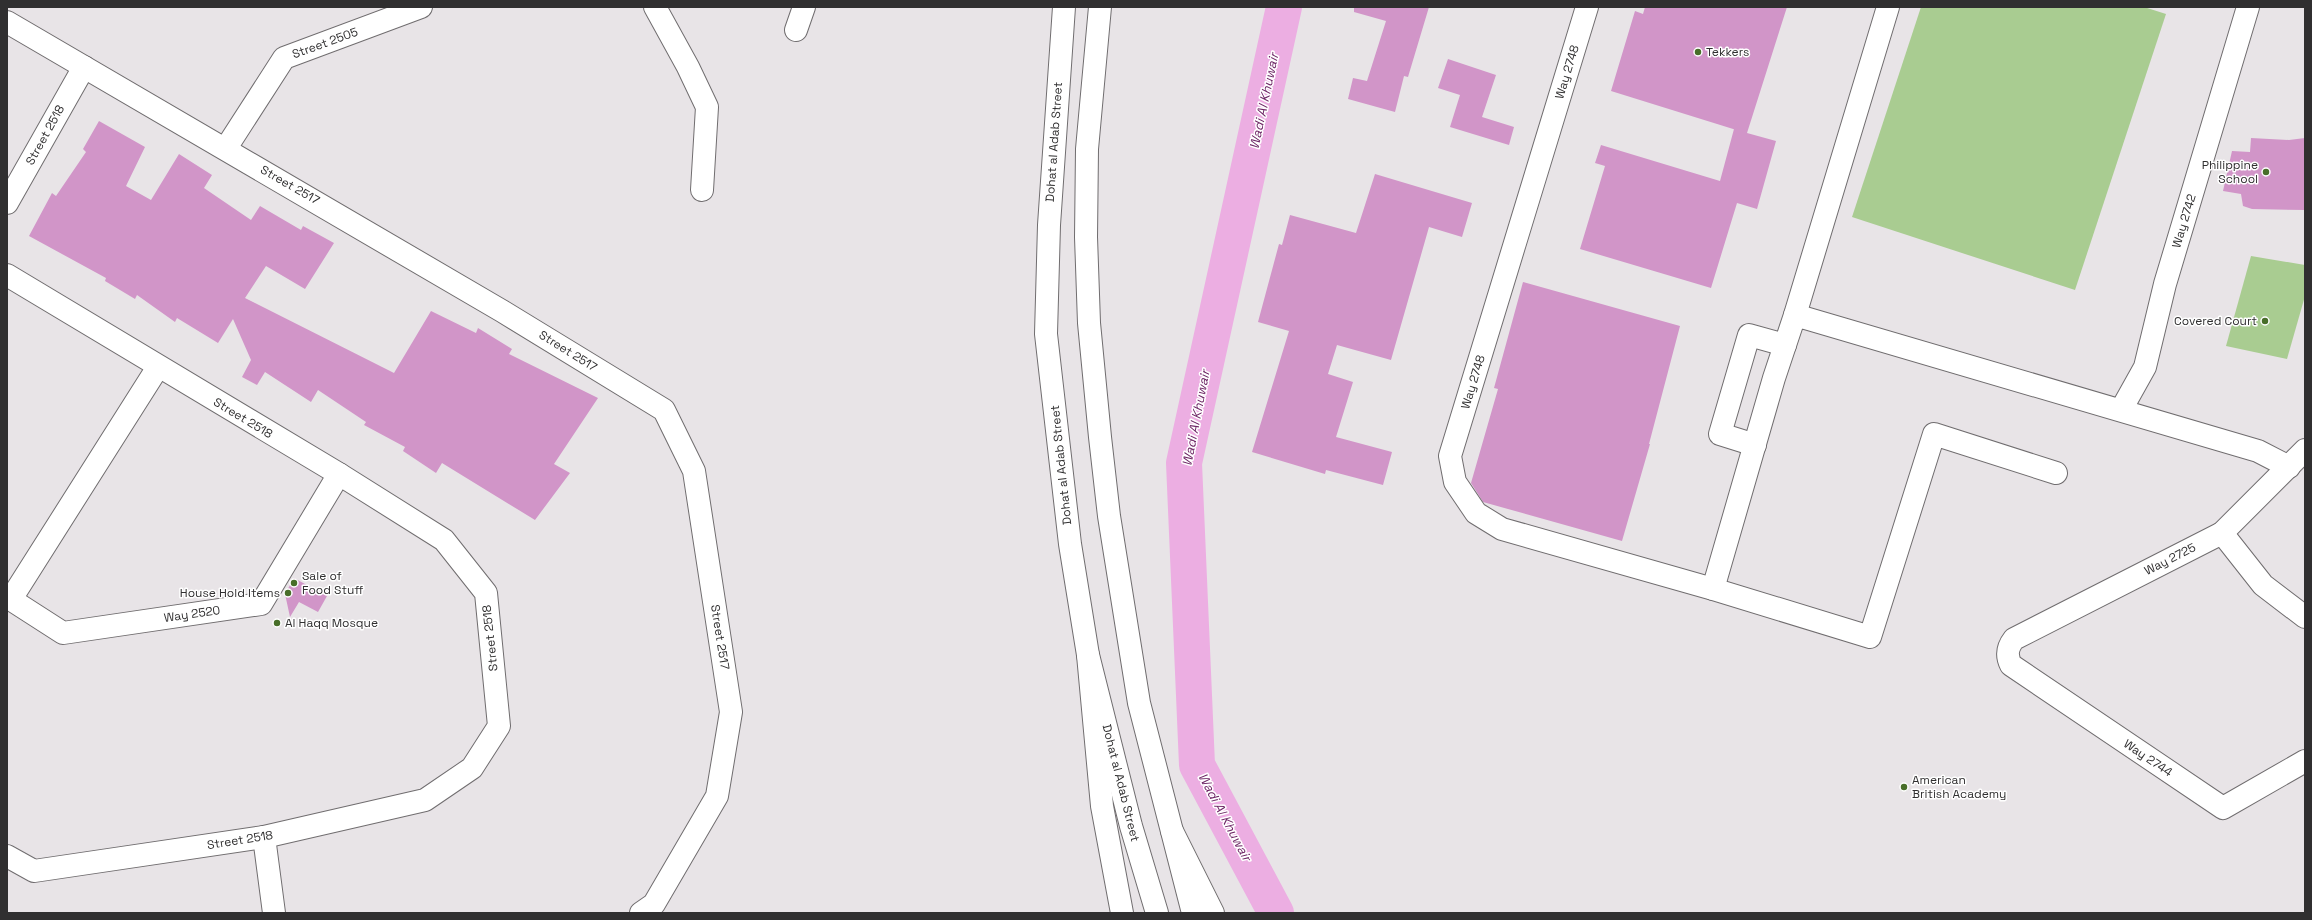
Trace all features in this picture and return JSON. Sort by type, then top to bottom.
[{"type":"main road","name":"Street 2505","points":[[226,148],[284,58],[421,7]]},
{"type":"main road","points":[[655,7],[707,107],[702,190]]},
{"type":"main road","points":[[796,30],[804,7]]},
{"type":"main road","name":"Dohat al Adab Street","points":[[1064,7],[1049,225],[1046,334],[1070,544],[1088,655],[1131,826],[1157,913]]},
{"type":"main road","points":[[1100,7],[1087,149],[1086,237],[1089,323],[1108,509],[1139,703],[1193,913]]},
{"type":"main road","name":"Way 2748","points":[[1587,7],[1450,456],[1455,482],[1476,513],[1502,529],[1713,589],[1870,637],[1934,434],[2056,473]]},
{"type":"main road","points":[[1713,589],[1755,444],[1888,7]]},
{"type":"main road","name":"Way 2742","points":[[2121,410],[2144,367],[2165,284],[2248,7]]},
{"type":"main road","name":"Street 2517","points":[[7,22],[226,148],[502,311],[664,410],[694,472],[731,712],[717,796],[654,904],[641,913]]},
{"type":"main road","name":"Street 2518","points":[[7,203],[84,67]]},
{"type":"main road","name":"Street 2518","points":[[7,276],[339,474],[444,540],[486,593],[498,726],[472,768],[425,800],[264,836],[34,871],[7,856]]},
{"type":"main road","points":[[1795,315],[2258,451],[2289,467]]},
{"type":"main road","points":[[1755,444],[1720,434],[1749,335],[1785,345]]},
{"type":"main road","points":[[9,598],[158,367]]},
{"type":"main road","name":"Way 2725","points":[[2014,639],[2222,533],[2305,450]]},
{"type":"main road","name":"Way 2520","points":[[9,598],[63,633],[261,604],[339,474]]},
{"type":"main road","points":[[2222,533],[2263,584],[2305,617]]},
{"type":"main road","name":"Way 2744","points":[[2014,639],[2007,655],[2011,665],[2223,808],[2302,758]]},
{"type":"main road","points":[[1088,655],[1102,806],[1122,913]]},
{"type":"main road","points":[[1172,831],[1213,913]]},
{"type":"main road","points":[[264,836],[274,913]]},
{"type":"green space","points":[[1921,7],[2144,7],[2166,14],[2075,290],[1852,217]]},
{"type":"green space","name":"Covered Court","points":[[2251,256],[2305,265],[2305,296],[2287,359],[2226,346]]},
{"type":"building","points":[[1354,7],[1429,7],[1408,77],[1404,76],[1395,112],[1348,99],[1353,78],[1367,81],[1386,21],[1354,12]]},
{"type":"building","points":[[1645,7],[1787,7],[1747,133],[1776,141],[1757,209],[1737,203],[1711,288],[1580,249],[1605,166],[1595,163],[1601,145],[1720,181],[1734,129],[1611,91],[1635,11],[1643,14]]},
{"type":"building","points":[[1448,59],[1496,75],[1482,117],[1514,127],[1509,145],[1450,127],[1460,95],[1438,88]]},
{"type":"building","points":[[99,121],[145,147],[126,186],[151,200],[179,154],[212,175],[204,188],[251,220],[260,206],[301,230],[303,226],[334,243],[305,289],[266,266],[245,298],[394,373],[431,311],[476,333],[478,328],[512,349],[509,354],[598,398],[554,464],[570,473],[535,520],[442,463],[436,473],[403,451],[405,447],[364,425],[366,422],[318,390],[311,402],[265,372],[257,385],[242,377],[251,360],[233,319],[218,343],[177,318],[175,322],[137,295],[135,299],[105,281],[106,278],[29,236],[52,193],[56,196],[86,152],[83,149]]},
{"type":"building","name":"Philippine School","points":[[2251,138],[2289,140],[2305,138],[2305,210],[2252,209],[2243,206],[2241,194],[2223,191],[2232,151],[2250,152]]},
{"type":"building","points":[[1375,174],[1472,203],[1462,237],[1429,227],[1391,360],[1337,345],[1328,374],[1353,382],[1336,437],[1392,452],[1383,485],[1326,470],[1325,474],[1252,452],[1289,331],[1258,322],[1279,244],[1282,245],[1290,215],[1356,233]]},
{"type":"building","points":[[1523,282],[1680,326],[1650,444],[1622,541],[1483,502],[1471,483],[1498,389],[1494,388]]},
{"type":"building","points":[[294,578],[327,596],[318,612],[299,602],[290,617],[285,594]]},
{"type":"waterway","name":"Wadi Al Khuwair","points":[[1276,913],[1197,765],[1184,463],[1284,7]]},
{"type":"place","name":"Tekkers","points":[[1698,52]]},
{"type":"place","name":"Philippine School","points":[[2266,172]]},
{"type":"place","name":"Covered Court","points":[[2265,321]]},
{"type":"place","name":"Sale of Food Stuff","points":[[294,583]]},
{"type":"place","name":"House Hold Items","points":[[288,593]]},
{"type":"place","name":"Al Haqq Mosque","points":[[277,623]]},
{"type":"place","name":"American British Academy","points":[[1904,787]]}]
